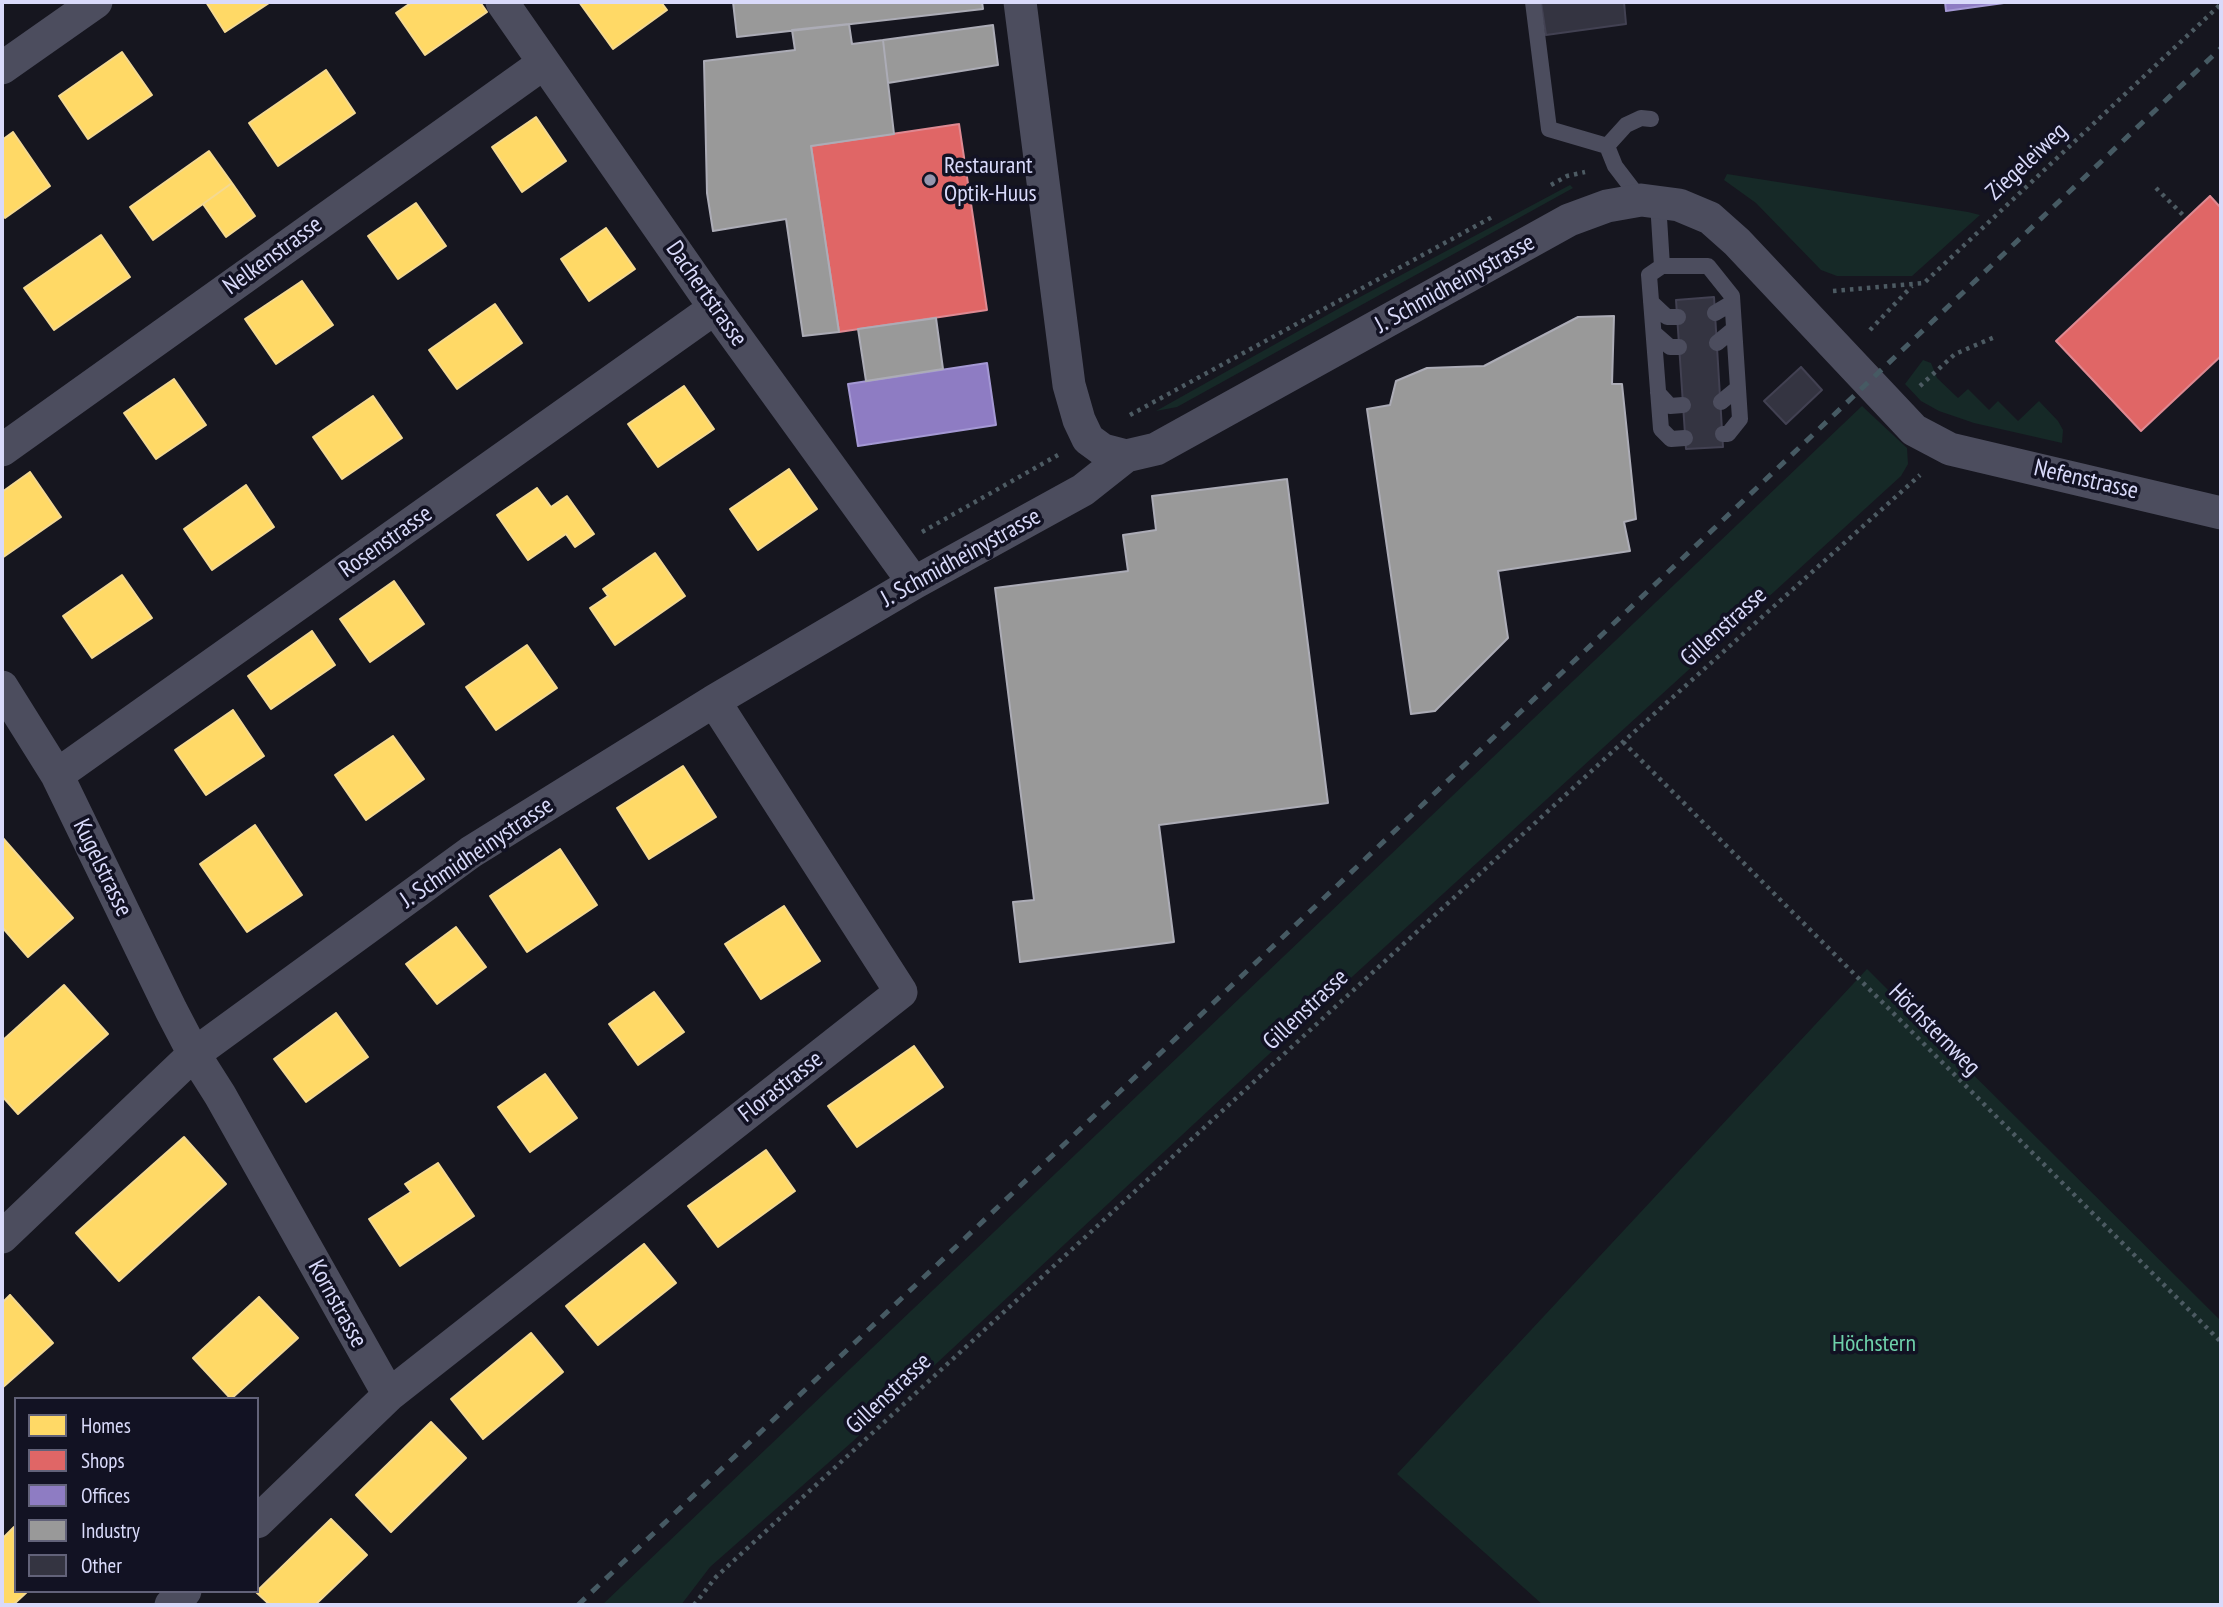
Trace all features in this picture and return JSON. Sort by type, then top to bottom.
[{"type":"street","points":[[2,68],[96,2]]},
{"type":"street","name":"Dachertstrasse","points":[[502,2],[715,308],[914,583]]},
{"type":"street","points":[[1020,2],[1069,385],[1079,420],[1088,439],[1103,450],[1126,456]]},
{"type":"street","name":"Nelkenstrasse","points":[[2,450],[544,63]]},
{"type":"street","name":"J. Schmidheinystrasse","points":[[2,1237],[194,1054],[471,852],[714,701],[914,583],[1083,489],[1126,456],[1156,449],[1569,220],[1607,206],[1649,201],[1679,205],[1710,218],[1737,242],[1914,430],[1950,449]]},
{"type":"street","name":"Rosenstrasse","points":[[57,775],[715,308]]},
{"type":"street","name":"Nefenstrasse","points":[[1950,449],[2221,513]]},
{"type":"street","name":"Kugelstrasse","points":[[2,687],[57,775],[194,1054]]},
{"type":"street","name":"Florastrasse","points":[[389,1395],[901,992],[714,701]]},
{"type":"street","name":"Kornstrasse","points":[[194,1054],[220,1095],[389,1395]]},
{"type":"street","points":[[259,1520],[389,1395]]},
{"type":"lane","points":[[1534,2],[1549,128],[1607,146]]},
{"type":"lane","points":[[1607,146],[1626,125],[1641,118],[1651,119]]},
{"type":"lane","points":[[1607,146],[1615,166],[1649,201],[1662,266]]},
{"type":"lane","points":[[1685,438],[1671,439],[1661,429],[1649,275],[1662,266],[1708,267],[1732,296],[1740,419],[1728,434],[1723,435]]},
{"type":"lane","points":[[1651,302],[1667,317],[1678,317]]},
{"type":"lane","points":[[1715,313],[1732,303]]},
{"type":"lane","points":[[1717,343],[1734,329]]},
{"type":"lane","points":[[1654,333],[1670,347],[1679,347]]},
{"type":"lane","points":[[1721,402],[1738,388]]},
{"type":"lane","points":[[1658,393],[1670,406],[1683,405]]},
{"type":"path","name":"Ziegeleiweg","points":[[1833,290],[1924,283],[2221,4]]},
{"type":"path","points":[[2156,188],[2186,218]]},
{"type":"path","points":[[1868,332],[1913,285]]},
{"type":"path","points":[[1934,374],[1955,354],[1997,336]]},
{"type":"path","name":"Gillenstrasse","points":[[694,1605],[727,1567],[1623,741],[1950,449]]},
{"type":"path","points":[[891,549],[1049,460]]},
{"type":"path","name":"Höchsternweg","points":[[1623,741],[2221,1342]]},
{"type":"green space","points":[[1727,174],[1980,215],[1912,276],[1837,276],[1821,270],[1756,203],[1724,180]]},
{"type":"green space","points":[[1570,185],[1573,188],[1177,407],[1156,411],[1345,305]]},
{"type":"green space","points":[[1923,360],[1931,363],[1937,378],[1958,398],[1968,389],[1989,410],[1998,401],[2018,421],[2039,401],[2063,430],[2062,443],[1974,423],[1939,411],[1921,401],[1905,384]]},
{"type":"green space","points":[[1862,406],[1907,448],[1908,464],[1901,476],[1353,976],[852,1442],[710,1567],[681,1605],[602,1605]]},
{"type":"green space","name":"Höchstern","points":[[1867,969],[2221,1321],[2221,1605],[1543,1605],[1397,1474]]},
{"type":"building: Homes","points":[[206,2],[269,2],[269,3],[225,32]]},
{"type":"building: Homes","points":[[412,2],[480,2],[487,12],[425,55],[396,13]]},
{"type":"building: Homes","points":[[579,2],[661,2],[667,10],[613,49]]},
{"type":"building: Homes","points":[[122,52],[152,95],[88,139],[59,96]]},
{"type":"building: Homes","points":[[326,70],[355,113],[278,166],[249,123]]},
{"type":"building: Homes","points":[[536,117],[566,161],[522,192],[492,147]]},
{"type":"building: Homes","points":[[13,132],[50,186],[5,218],[2,214],[2,140]]},
{"type":"building: Homes","points":[[209,151],[232,183],[153,240],[130,207]]},
{"type":"building: Homes","points":[[232,183],[255,216],[226,237],[203,204]]},
{"type":"building: Homes","points":[[416,203],[446,246],[398,279],[368,236]]},
{"type":"building: Homes","points":[[606,228],[635,269],[589,301],[561,259]]},
{"type":"building: Homes","points":[[101,235],[130,277],[54,330],[24,288]]},
{"type":"building: Homes","points":[[302,281],[333,325],[276,364],[245,319]]},
{"type":"building: Homes","points":[[495,304],[522,343],[457,389],[429,350]]},
{"type":"building: Homes","points":[[174,379],[206,425],[156,459],[124,413]]},
{"type":"building: Homes","points":[[684,386],[714,429],[658,467],[628,424]]},
{"type":"building: Homes","points":[[373,396],[402,438],[342,479],[313,437]]},
{"type":"building: Homes","points":[[789,469],[817,509],[758,550],[730,509]]},
{"type":"building: Homes","points":[[30,472],[61,517],[2,558],[2,492]]},
{"type":"building: Homes","points":[[246,485],[274,527],[212,570],[184,529]]},
{"type":"building: Homes","points":[[537,488],[551,507],[567,496],[594,534],[575,547],[566,534],[528,560],[497,515]]},
{"type":"building: Homes","points":[[655,553],[685,596],[615,645],[590,608],[608,596],[603,589]]},
{"type":"building: Homes","points":[[122,575],[152,618],[92,658],[63,616]]},
{"type":"building: Homes","points":[[394,581],[424,624],[370,662],[340,619]]},
{"type":"building: Homes","points":[[312,631],[335,665],[271,709],[248,676]]},
{"type":"building: Homes","points":[[527,645],[557,688],[496,730],[466,687]]},
{"type":"building: Homes","points":[[233,710],[264,756],[206,795],[175,750]]},
{"type":"building: Homes","points":[[393,736],[424,779],[366,820],[335,775]]},
{"type":"building: Homes","points":[[683,766],[716,817],[649,859],[617,808]]},
{"type":"building: Homes","points":[[255,825],[302,895],[247,932],[200,864]]},
{"type":"building: Homes","points":[[2,837],[73,918],[28,957],[2,927]]},
{"type":"building: Homes","points":[[560,849],[597,905],[527,952],[490,896]]},
{"type":"building: Homes","points":[[784,906],[820,961],[761,999],[725,944]]},
{"type":"building: Homes","points":[[456,927],[486,967],[437,1004],[406,964]]},
{"type":"building: Homes","points":[[64,985],[108,1034],[18,1114],[2,1096],[2,1041]]},
{"type":"building: Homes","points":[[654,992],[684,1032],[638,1065],[609,1024]]},
{"type":"building: Homes","points":[[336,1013],[368,1057],[306,1102],[274,1059]]},
{"type":"building: Homes","points":[[914,1046],[943,1087],[857,1147],[828,1106]]},
{"type":"building: Homes","points":[[545,1074],[577,1118],[530,1152],[498,1107]]},
{"type":"building: Homes","points":[[184,1137],[226,1184],[119,1281],[76,1233]]},
{"type":"building: Homes","points":[[766,1150],[795,1191],[718,1247],[688,1206]]},
{"type":"building: Homes","points":[[438,1163],[474,1216],[400,1266],[369,1219],[411,1192],[405,1184]]},
{"type":"building: Homes","points":[[644,1244],[676,1283],[598,1345],[566,1306]]},
{"type":"building: Homes","points":[[10,1295],[53,1343],[2,1388],[2,1303]]},
{"type":"building: Homes","points":[[259,1297],[298,1338],[233,1397],[229,1397],[193,1358]]},
{"type":"building: Homes","points":[[531,1333],[563,1372],[483,1439],[451,1399]]},
{"type":"building: Homes","points":[[431,1422],[466,1458],[391,1532],[356,1495]]},
{"type":"building: Homes","points":[[331,1519],[367,1555],[315,1605],[270,1605],[257,1593]]},
{"type":"building: Homes","points":[[14,1527],[14,1593],[26,1593],[13,1605],[2,1605],[2,1539]]},
{"type":"building: Shops","points":[[959,124],[987,310],[839,332],[811,146]]},
{"type":"building: Shops","points":[[2210,196],[2221,208],[2221,356],[2141,431],[2056,341]]},
{"type":"building: Offices","points":[[1945,2],[2011,2],[1946,11]]},
{"type":"building: Offices","points":[[987,363],[996,425],[858,446],[848,384]]},
{"type":"building: Industry","points":[[733,2],[982,2],[983,9],[737,37]]},
{"type":"building: Industry","points":[[849,24],[852,44],[883,40],[894,134],[811,146],[839,332],[803,336],[786,219],[713,231],[707,193],[704,61],[795,50],[792,30]]},
{"type":"building: Industry","points":[[993,25],[998,65],[888,83],[883,40]]},
{"type":"building: Industry","points":[[1614,316],[1612,384],[1622,384],[1636,519],[1624,522],[1630,551],[1498,571],[1508,638],[1435,711],[1411,714],[1367,409],[1390,405],[1396,381],[1427,368],[1484,366],[1578,317]]},
{"type":"building: Industry","points":[[936,318],[943,369],[866,381],[858,329]]},
{"type":"building: Industry","points":[[1287,479],[1328,803],[1159,825],[1174,942],[1020,962],[1013,902],[1034,900],[995,588],[1128,571],[1123,535],[1156,530],[1152,496]]},
{"type":"building: Other","points":[[1541,2],[1624,2],[1626,24],[1546,35]]},
{"type":"building: Other","points":[[1714,297],[1723,447],[1686,449],[1676,300]]},
{"type":"building: Other","points":[[1801,367],[1822,390],[1786,424],[1764,401]]},
{"type":"railway","points":[[578,1605],[2221,48]]},
{"type":"place","name":"Restaurant Optik-Huus","points":[[930,180]]}]
